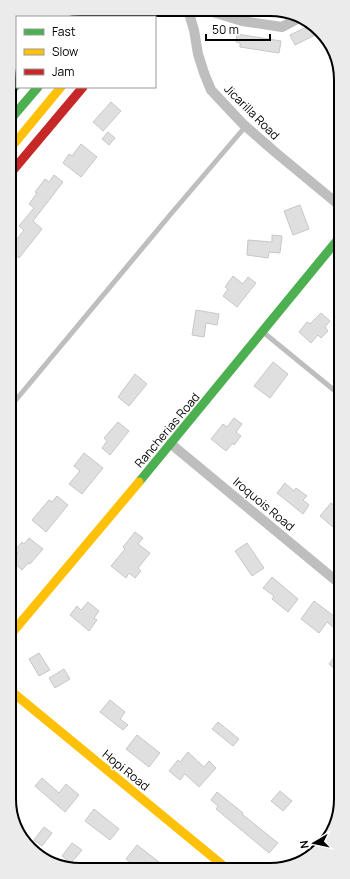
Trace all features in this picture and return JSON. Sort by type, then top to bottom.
[{"type":"street","name":"Jicarilla Road","points":[[190,16],[198,54],[211,90],[245,127],[334,201]]},
{"type":"street","points":[[226,16],[242,21],[282,27],[294,21]]},
{"type":"street","points":[[16,113],[37,88]]},
{"type":"street","points":[[16,142],[60,88]]},
{"type":"street","points":[[16,168],[81,88]]},
{"type":"street","name":"Rancherias Road","points":[[16,628],[171,444],[334,244]]},
{"type":"street","name":"Iroquois Road","points":[[171,444],[334,579]]},
{"type":"street","name":"Hopi Road","points":[[16,695],[220,863]]},
{"type":"lane","points":[[16,400],[245,127]]},
{"type":"lane","points":[[263,332],[334,390]]},
{"type":"building","points":[[306,27],[315,35],[295,45],[290,35]]},
{"type":"building","points":[[237,34],[281,41],[279,53],[240,47],[240,43],[236,42]]},
{"type":"building","points":[[111,102],[121,111],[103,131],[93,122]]},
{"type":"building","points":[[108,132],[115,138],[109,145],[102,139]]},
{"type":"building","points":[[81,144],[97,157],[81,177],[63,163],[69,154],[72,156]]},
{"type":"building","points":[[54,175],[63,182],[33,221],[42,229],[19,258],[16,255],[16,240],[24,230],[19,226],[34,208],[29,204],[37,193],[35,192],[45,179],[49,182]]},
{"type":"building","points":[[300,205],[309,229],[293,235],[284,211]]},
{"type":"building","points":[[272,235],[282,236],[280,253],[269,252],[268,258],[247,255],[248,240],[272,242]]},
{"type":"building","points":[[233,276],[243,284],[248,277],[256,283],[237,307],[223,296],[228,289],[225,287]]},
{"type":"building","points":[[196,310],[219,314],[217,325],[206,323],[204,337],[192,335]]},
{"type":"building","points":[[321,313],[330,321],[325,327],[328,331],[321,338],[318,335],[311,343],[299,332],[307,322],[310,324]]},
{"type":"building","points":[[273,362],[288,374],[270,398],[254,386]]},
{"type":"building","points":[[135,374],[147,384],[129,406],[118,397]]},
{"type":"building","points":[[234,418],[242,424],[236,432],[241,436],[234,445],[233,443],[226,451],[211,439],[223,424],[227,427]]},
{"type":"building","points":[[118,422],[129,431],[110,455],[102,448],[107,441],[104,438]]},
{"type":"building","points":[[84,453],[103,468],[82,494],[69,484],[80,471],[74,466]]},
{"type":"building","points":[[285,483],[294,491],[296,488],[307,496],[303,500],[309,505],[303,514],[277,493]]},
{"type":"building","points":[[57,496],[68,505],[46,532],[32,520],[49,500],[52,502]]},
{"type":"building","points":[[331,503],[334,505],[334,528],[320,516]]},
{"type":"building","points":[[135,532],[143,538],[138,544],[150,553],[138,568],[141,571],[135,578],[129,573],[126,578],[111,566],[125,549],[123,547]]},
{"type":"building","points":[[29,538],[43,549],[30,564],[28,563],[22,570],[16,565],[16,556],[18,553],[16,552],[16,549],[22,542],[24,544]]},
{"type":"building","points":[[247,543],[264,568],[252,576],[235,551]]},
{"type":"building","points":[[272,577],[298,599],[288,612],[272,599],[274,596],[263,588]]},
{"type":"building","points":[[314,601],[334,616],[334,626],[333,627],[327,622],[319,633],[301,619]]},
{"type":"building","points":[[88,602],[99,611],[94,618],[97,620],[89,631],[70,615],[77,606],[81,610]]},
{"type":"building","points":[[39,653],[50,670],[39,676],[29,659]]},
{"type":"building","points":[[334,658],[334,668],[329,664]]},
{"type":"building","points":[[64,669],[70,679],[55,688],[49,678]]},
{"type":"building","points":[[110,700],[125,712],[120,719],[128,725],[123,730],[100,712]]},
{"type":"building","points":[[218,722],[239,739],[233,746],[212,729]]},
{"type":"building","points":[[137,735],[160,753],[149,767],[126,749]]},
{"type":"building","points":[[188,752],[204,767],[209,761],[216,768],[199,787],[185,774],[180,780],[169,771],[178,760],[180,762]]},
{"type":"building","points":[[42,778],[59,793],[66,784],[79,795],[65,812],[35,786]]},
{"type":"building","points":[[280,791],[292,801],[283,811],[271,801]]},
{"type":"building","points":[[217,792],[278,843],[269,853],[216,809],[218,806],[211,800]]},
{"type":"building","points":[[94,809],[119,829],[110,840],[85,821]]},
{"type":"building","points":[[44,827],[52,833],[42,846],[34,840]]},
{"type":"building","points":[[72,843],[82,850],[72,862],[62,856]]},
{"type":"building","points":[[137,845],[159,862],[131,863],[126,859]]},
{"type":"traffic: fast","points":[[16,113],[37,88]]},
{"type":"traffic: fast","points":[[139,482],[334,244]]},
{"type":"traffic: slow","points":[[16,142],[60,88]]},
{"type":"traffic: slow","points":[[16,628],[139,482]]},
{"type":"traffic: slow","points":[[16,695],[220,863]]},
{"type":"traffic: jam","points":[[16,167],[82,88]]}]
